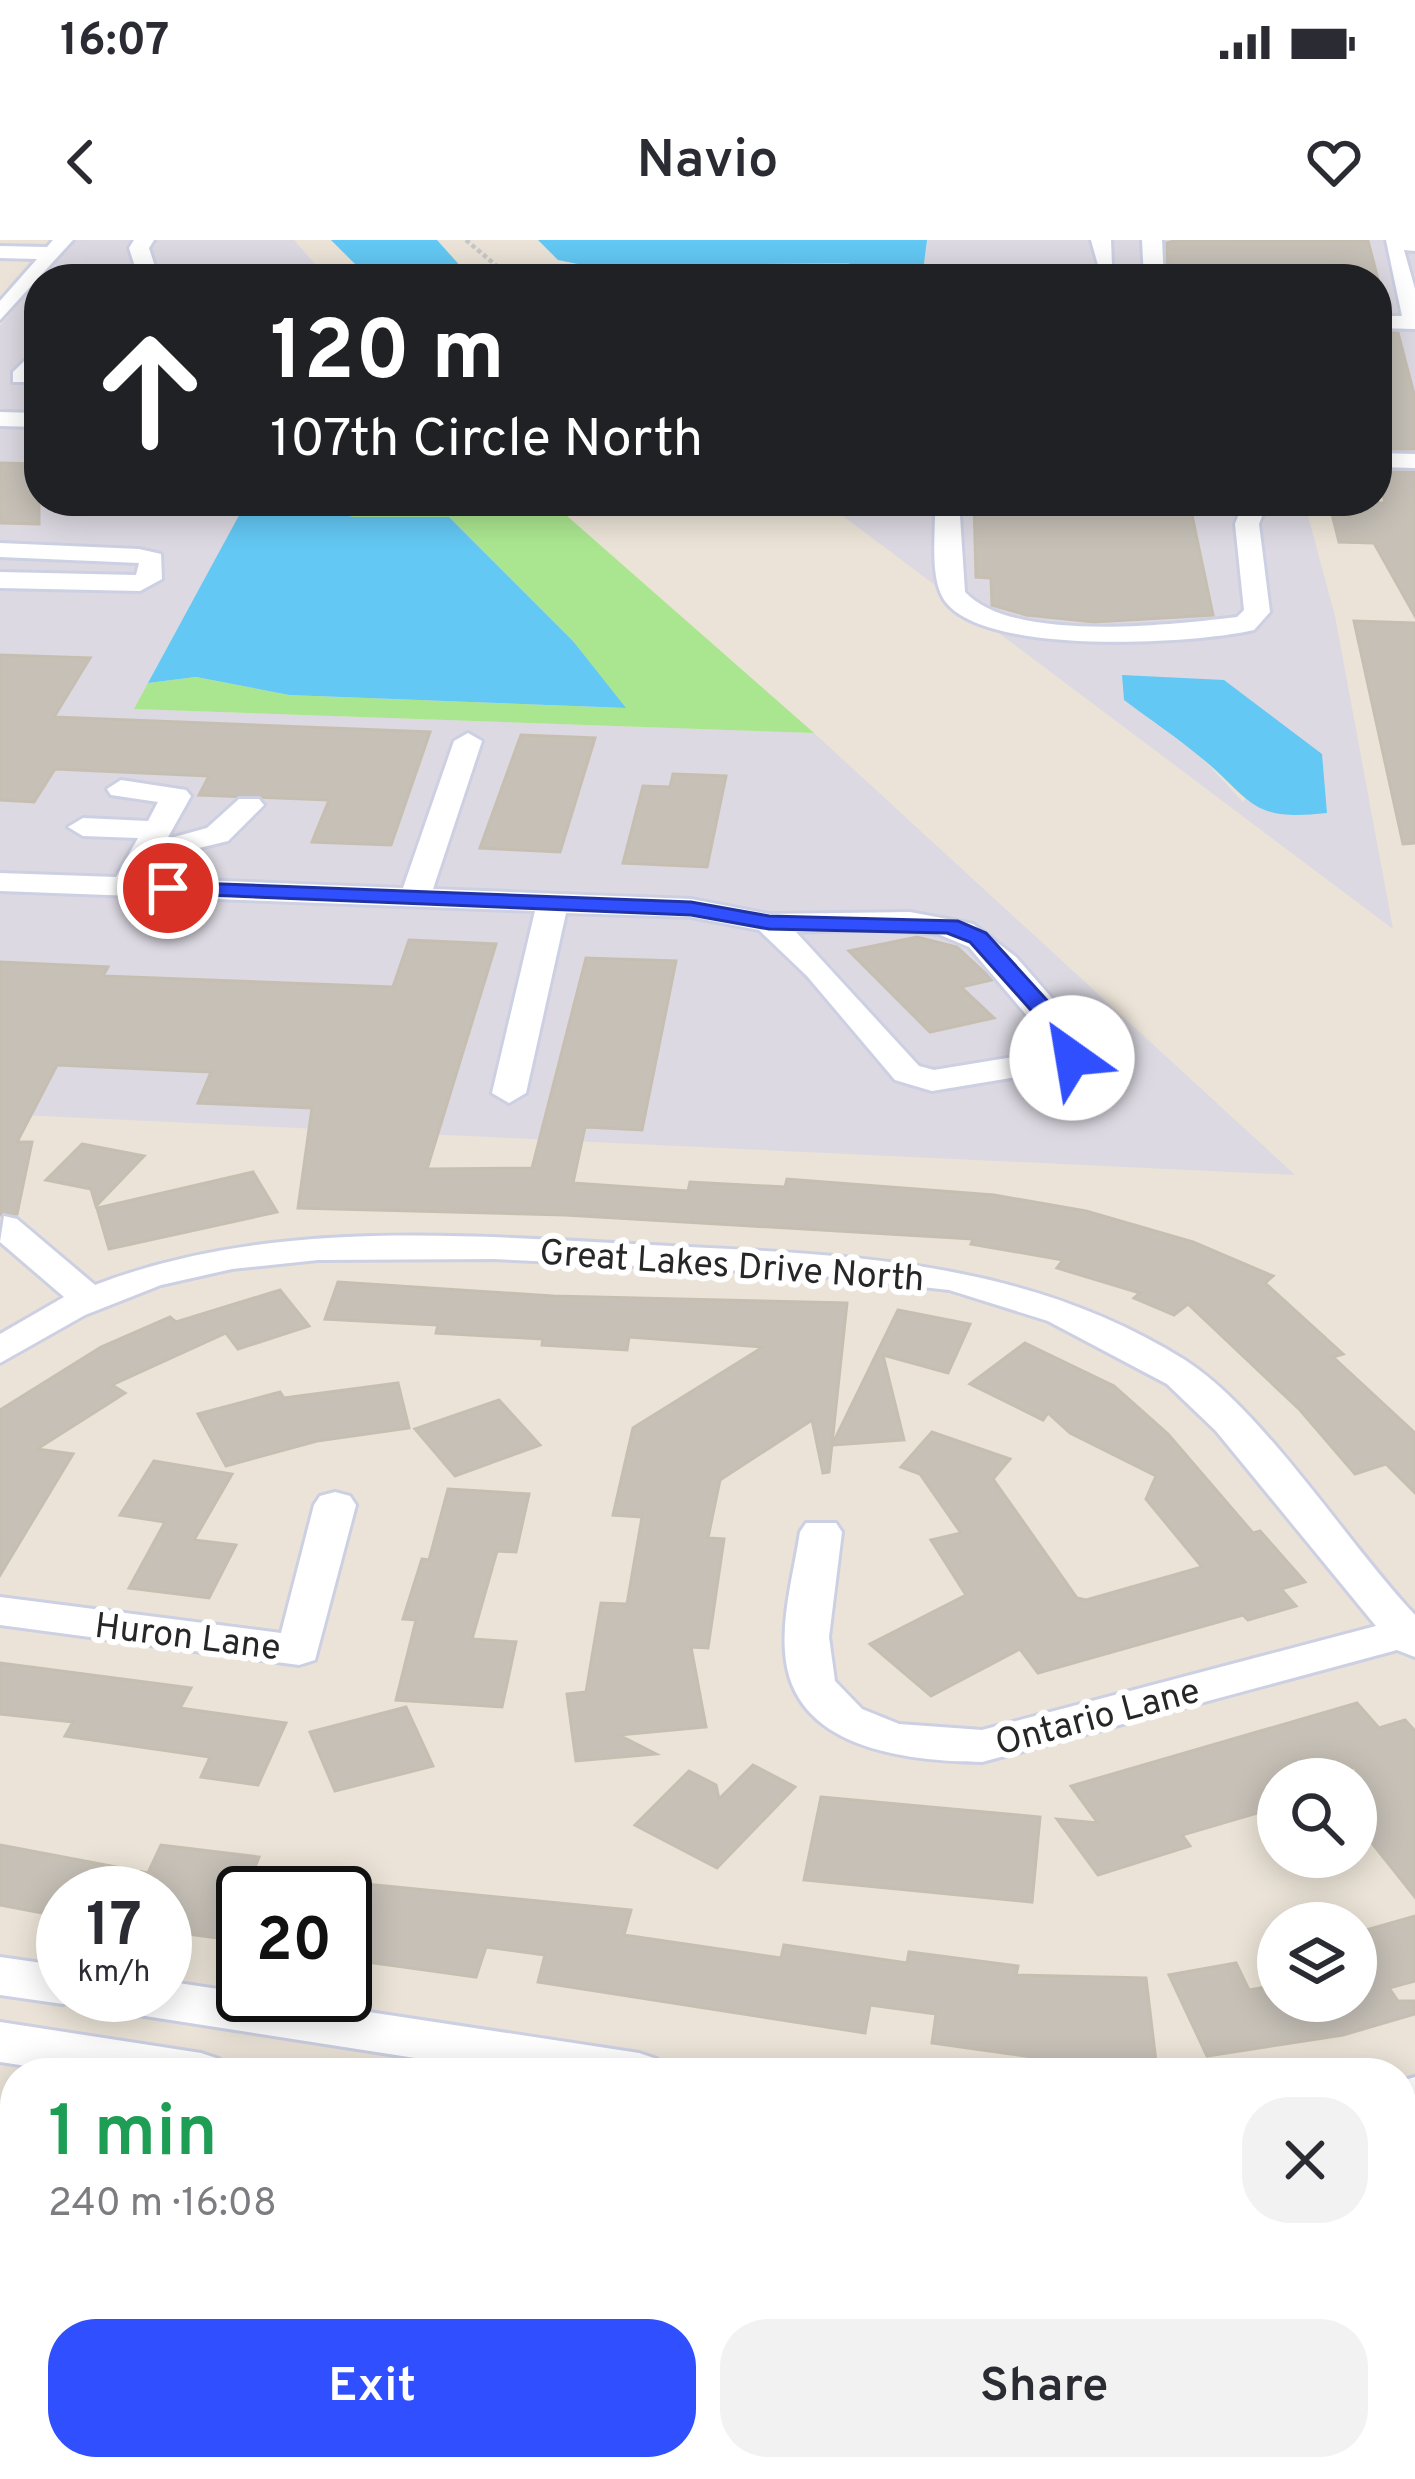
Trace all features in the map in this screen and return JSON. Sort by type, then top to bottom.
[{"type":"street","points":[[1415,245],[1393,244],[1415,323]]},
{"type":"street","points":[[0,252],[57,246]]},
{"type":"street","points":[[0,270],[10,297]]},
{"type":"street","points":[[948,516],[952,592],[987,621],[1028,627],[1191,629],[1245,624],[1257,612],[1246,524],[1249,516]]},
{"type":"street","points":[[0,550],[139,556],[152,559],[154,565],[149,579],[140,583],[0,580]]},
{"type":"street","points":[[415,898],[468,741]]},
{"type":"street","points":[[121,789],[176,796],[126,886]]},
{"type":"street","points":[[83,827],[179,848],[235,829],[249,806]]},
{"type":"street","points":[[0,882],[691,908],[769,922],[951,926],[978,938],[1074,1044],[1072,1058],[932,1081],[907,1073],[818,969],[769,922]]},
{"type":"street","points":[[509,1093],[553,903]]},
{"type":"street","points":[[4,1227],[89,1298]]},
{"type":"street","name":"Great Lakes Drive North","points":[[0,1351],[89,1298],[178,1271],[344,1246],[865,1267],[951,1279],[1104,1330],[1174,1369],[1217,1408],[1410,1638]]},
{"type":"street","name":"Huron Lane","points":[[0,1611],[299,1650],[335,1505]]},
{"type":"street","name":"Ontario Lane","points":[[820,1532],[807,1656],[821,1699],[860,1728],[915,1747],[982,1747],[1410,1638]]},
{"type":"street","points":[[0,1976],[36,1981]]},
{"type":"street","points":[[192,2006],[478,2058]]},
{"type":"street","points":[[0,2042],[104,2058]]},
{"type":"path","points":[[466,240],[494,264]]},
{"type":"shaded area","points":[[72,240],[294,240],[315,264],[52,264]]},
{"type":"shaded area","points":[[927,240],[1415,240],[1415,456],[1392,455],[1392,264],[924,264]]},
{"type":"shaded area","points":[[24,298],[24,415],[0,414],[0,326]]},
{"type":"shaded area","points":[[0,423],[24,424],[24,516],[239,516],[135,709],[814,733],[1295,1175],[0,1114],[0,890],[705,916],[708,902],[0,874]]},
{"type":"shaded area","points":[[843,516],[1308,516],[1335,616],[1393,929]],"holes":[[[1224,681],[1291,734],[1243,802],[1202,758],[1124,700]]]},
{"type":"green space","points":[[349,516],[567,516],[814,733],[134,709],[148,683],[196,677],[289,695],[625,708],[573,641],[449,517]]},
{"type":"water","points":[[331,240],[437,240],[459,264],[355,264]]},
{"type":"water","points":[[538,240],[927,240],[924,264],[578,264],[558,260]]},
{"type":"water","points":[[239,516],[449,517],[573,641],[626,708],[289,695],[196,677],[148,683]]},
{"type":"water","points":[[1122,675],[1224,680],[1322,754],[1327,813],[1281,814],[1253,804],[1124,700]]},
{"type":"building","points":[[1368,241],[1374,264],[1168,264],[1167,243]]},
{"type":"building","points":[[1392,333],[1398,333],[1415,398],[1415,449],[1392,449]]},
{"type":"building","points":[[0,463],[24,464],[24,516],[39,516],[39,524],[0,523]]},
{"type":"building","points":[[1392,472],[1415,472],[1415,616],[1374,543],[1339,542],[1332,516],[1392,516]]},
{"type":"building","points":[[974,516],[1192,516],[1213,615],[1094,622],[1026,615],[992,605],[991,578],[976,577]]},
{"type":"building","points":[[1354,621],[1415,623],[1415,843],[1403,844]]},
{"type":"building","points":[[0,655],[90,658],[54,717],[430,732],[391,845],[312,842],[329,800],[199,795],[209,776],[55,769],[34,802],[0,800]]},
{"type":"building","points":[[521,735],[595,738],[560,852],[480,848]]},
{"type":"building","points":[[673,774],[726,776],[707,867],[623,863],[643,786],[670,787]]},
{"type":"building","points":[[917,937],[957,947],[986,974],[991,980],[961,987],[994,1018],[930,1032],[849,951]]},
{"type":"building","points":[[409,940],[496,944],[427,1169],[532,1168],[586,958],[676,961],[642,1130],[585,1127],[573,1183],[688,1191],[690,1182],[785,1187],[787,1179],[994,1195],[1086,1211],[1193,1242],[1273,1276],[1265,1283],[1343,1354],[1333,1357],[1415,1433],[1415,1493],[1386,1464],[1355,1474],[1300,1410],[1188,1304],[1174,1315],[1134,1298],[1140,1293],[1057,1268],[1063,1260],[971,1244],[973,1239],[565,1215],[298,1208],[312,1108],[198,1103],[211,1072],[57,1065],[17,1142],[32,1142],[17,1214],[0,1215],[0,962],[108,967],[103,976],[393,987]]},
{"type":"building","points":[[82,1144],[144,1156],[96,1206],[91,1189],[46,1180]]},
{"type":"building","points":[[253,1172],[277,1212],[109,1249],[97,1208]]},
{"type":"building","points":[[338,1282],[553,1296],[847,1303],[829,1472],[823,1473],[812,1420],[720,1480],[708,1538],[724,1539],[708,1648],[691,1647],[706,1727],[619,1735],[656,1754],[576,1761],[567,1694],[586,1692],[601,1603],[627,1604],[642,1517],[613,1515],[633,1428],[763,1347],[629,1337],[627,1350],[542,1345],[543,1339],[436,1333],[438,1325],[325,1319]]},
{"type":"building","points":[[280,1290],[309,1326],[238,1349],[226,1333],[112,1385],[125,1393],[37,1449],[73,1454],[0,1575],[0,1410],[101,1347],[170,1317],[176,1322]]},
{"type":"building","points":[[898,1310],[970,1324],[948,1373],[883,1355],[904,1440],[832,1445]]},
{"type":"building","points":[[1025,1343],[1114,1386],[1168,1434],[1253,1533],[1260,1531],[1305,1582],[1281,1589],[1296,1606],[1248,1620],[1243,1615],[1038,1673],[1020,1649],[931,1696],[870,1644],[966,1595],[931,1540],[961,1533],[920,1474],[901,1467],[932,1432],[1010,1459],[993,1479],[1077,1598],[1086,1600],[1202,1567],[1146,1499],[1156,1476],[1070,1433],[1048,1413],[1043,1420],[970,1384]]},
{"type":"building","points":[[398,1383],[409,1428],[317,1441],[226,1466],[198,1414],[280,1392],[284,1398]]},
{"type":"building","points":[[499,1400],[540,1445],[455,1476],[415,1429]]},
{"type":"building","points":[[154,1461],[232,1474],[194,1540],[236,1545],[209,1598],[129,1588],[165,1522],[120,1515]]},
{"type":"building","points":[[448,1489],[529,1494],[516,1552],[497,1551],[472,1639],[516,1642],[502,1707],[396,1700],[416,1620],[403,1619],[422,1559],[429,1560]]},
{"type":"building","points":[[0,1663],[191,1688],[180,1708],[286,1723],[258,1785],[201,1777],[210,1757],[65,1736],[73,1722],[0,1714]]},
{"type":"building","points":[[1357,1703],[1379,1728],[1405,1720],[1415,1731],[1415,1897],[1377,1849],[1377,1758],[1257,1758],[1257,1813],[1182,1835],[1190,1846],[1098,1875],[1057,1819],[1098,1823],[1071,1786]]},
{"type":"building","points":[[406,1707],[433,1766],[335,1791],[310,1732]]},
{"type":"building","points":[[753,1765],[795,1787],[717,1868],[635,1825],[689,1771],[716,1785],[719,1799]]},
{"type":"building","points":[[821,1797],[1040,1817],[1032,1902],[804,1880]]},
{"type":"building","points":[[0,1845],[111,1866],[36,1866],[36,1912],[0,1905]]},
{"type":"building","points":[[161,1845],[259,1857],[255,1866],[216,1866],[216,1938],[192,1935],[192,1866],[151,1866]]},
{"type":"building","points":[[372,1885],[631,1910],[624,1935],[781,1958],[784,1945],[907,1963],[909,1952],[1018,1966],[1016,1975],[1146,1978],[1156,2058],[1040,2058],[932,2043],[936,2014],[870,2005],[865,2033],[538,1982],[545,1955],[486,1947],[476,1977],[372,1963]]},
{"type":"building","points":[[1415,1916],[1415,1981],[1389,1988],[1398,2001],[1415,2001],[1415,2014],[1343,2035],[1207,2056],[1169,1975],[1236,1963],[1249,1990],[1257,1989],[1257,2022],[1377,2022],[1377,1927]]},
{"type":"route","points":[[168,888],[691,908],[769,922],[951,926],[978,938],[1074,1044],[1072,1058]]}]
